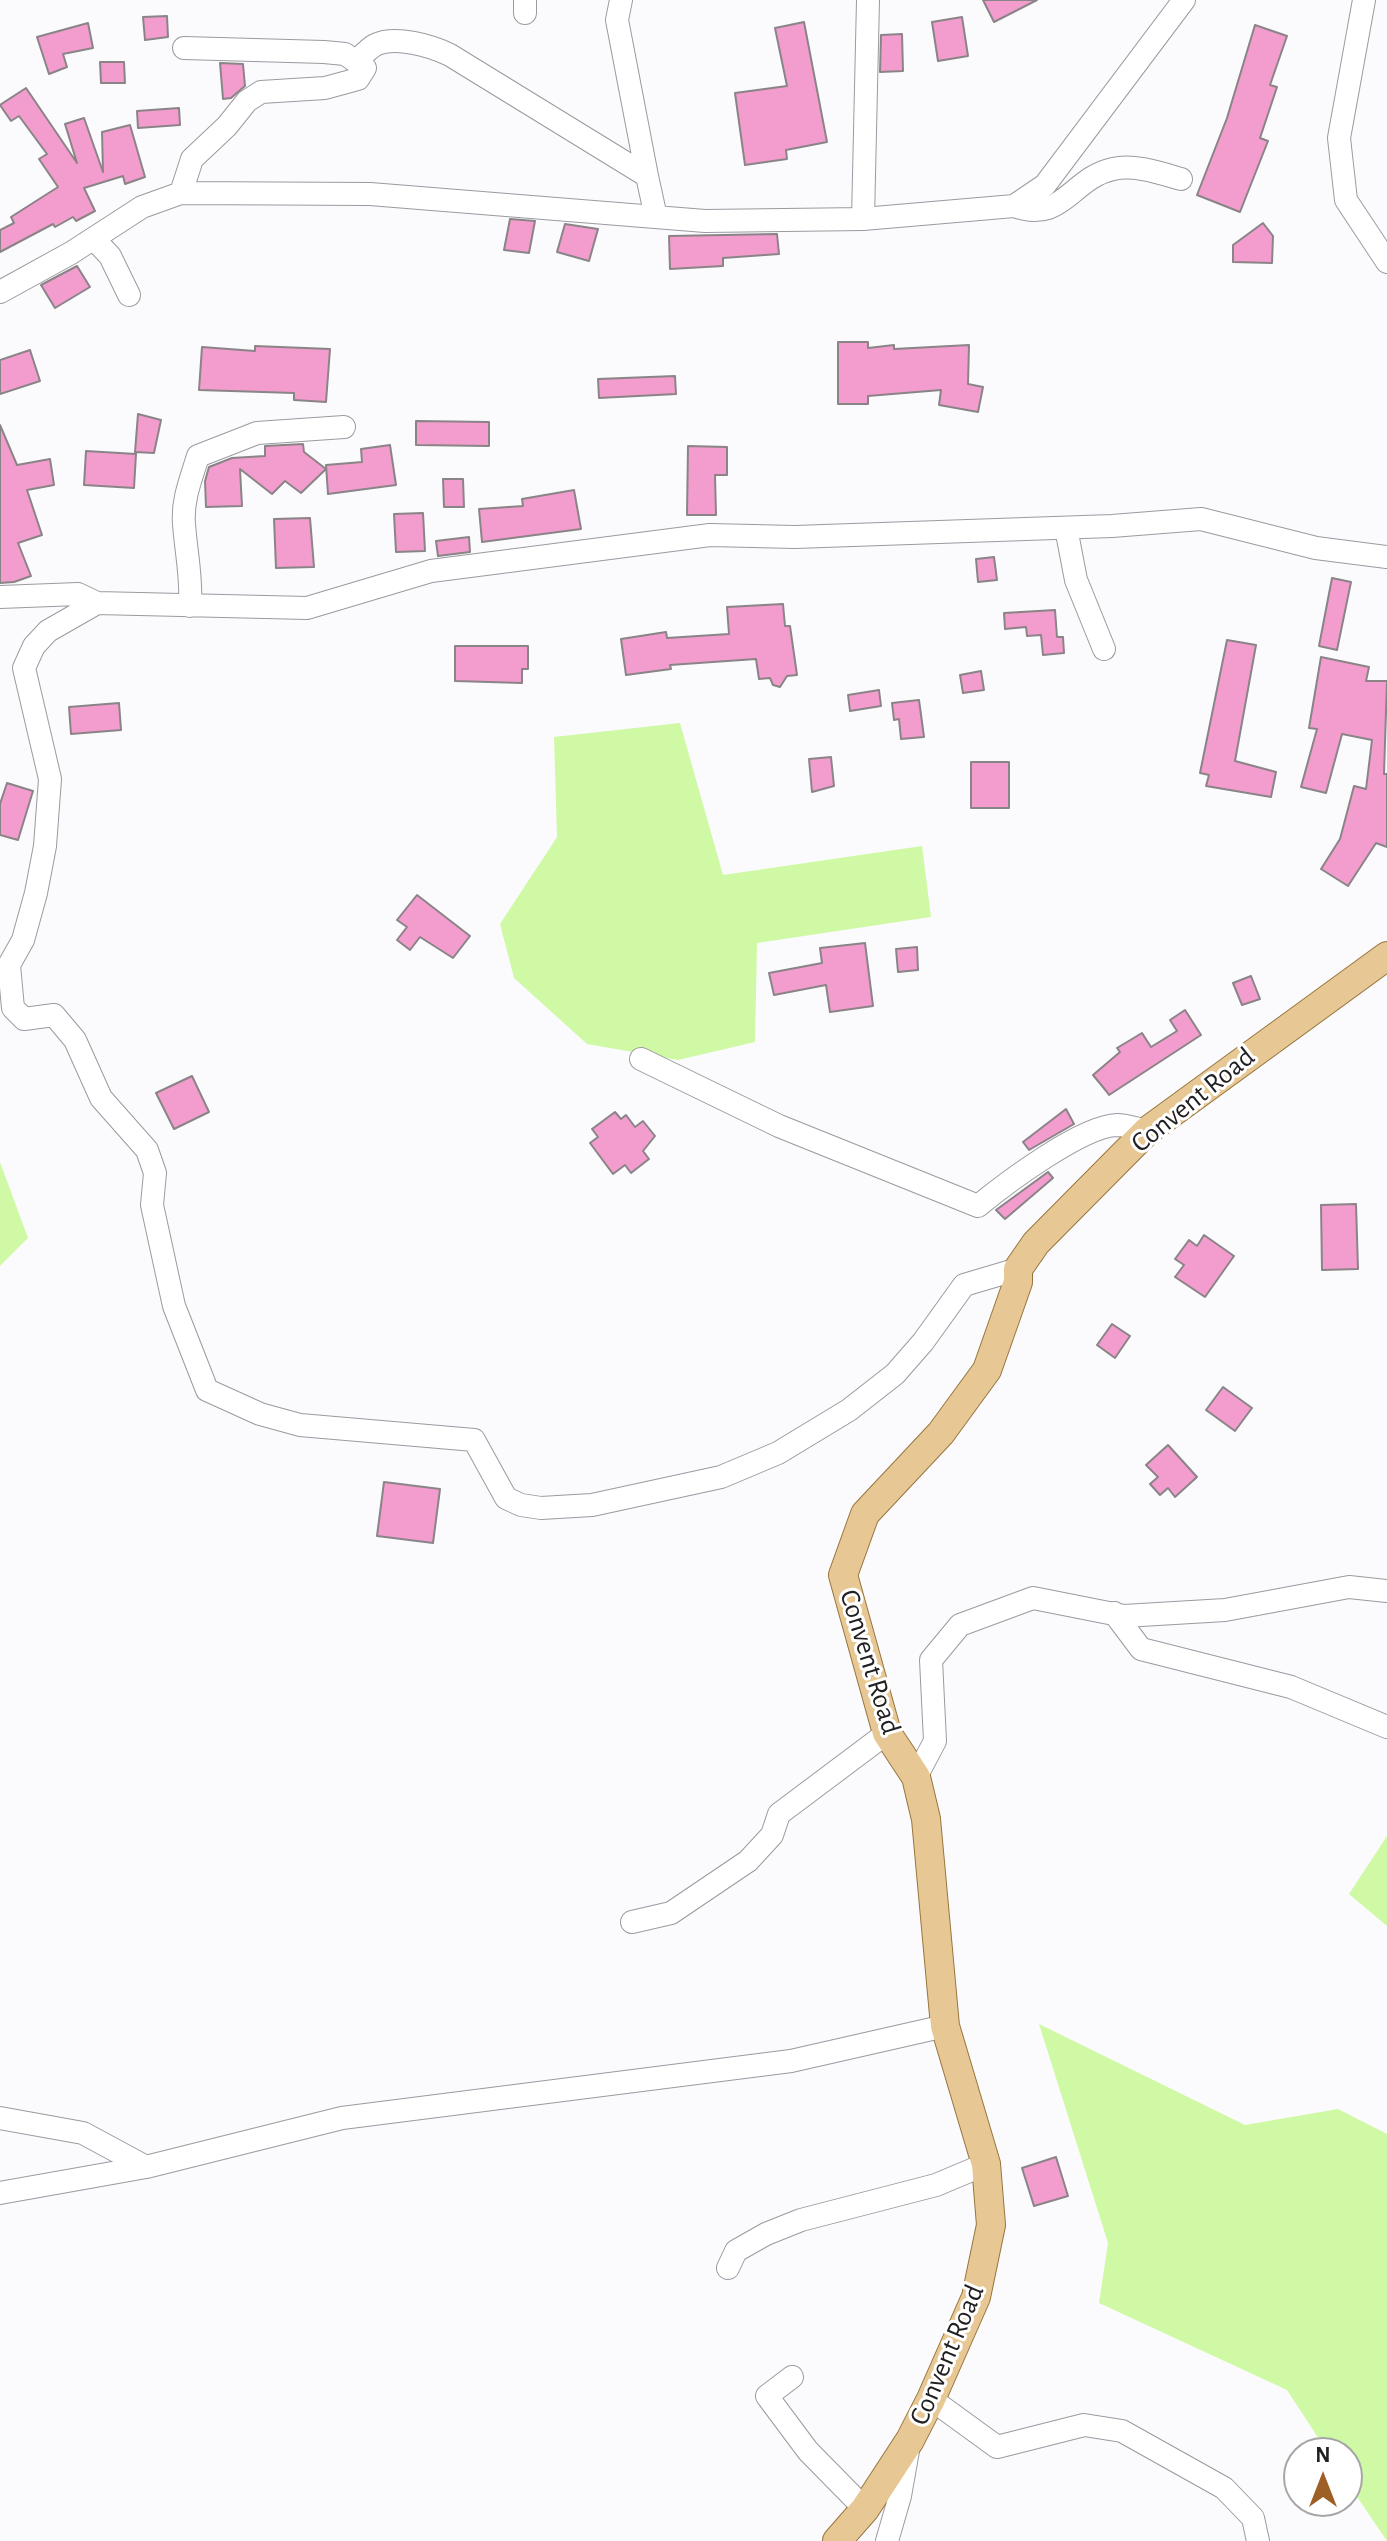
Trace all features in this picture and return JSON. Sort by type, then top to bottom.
[{"type":"main road","name":"Convent Road","points":[[837,2541],[865,2509],[910,2440],[931,2399],[976,2297],[991,2225],[986,2164],[945,2026],[926,1819],[916,1777],[887,1733],[843,1575],[865,1514],[941,1433],[987,1370],[1018,1282],[1018,1269],[1036,1243],[1147,1131],[1387,956]]},
{"type":"street","points":[[621,0],[617,20],[656,217]]},
{"type":"street","points":[[863,219],[868,0]]},
{"type":"street","points":[[1014,206],[1045,185],[1184,0]]},
{"type":"street","points":[[1364,0],[1339,138],[1346,200],[1387,262]]},
{"type":"street","points":[[356,62],[375,45],[385,42],[435,48],[647,176]]},
{"type":"street","points":[[181,193],[192,159],[227,126],[247,101],[261,92],[325,88],[358,79],[365,68],[345,54],[184,48]]},
{"type":"street","points":[[0,292],[94,239],[142,207],[181,193],[370,194],[705,221],[863,219],[1014,206],[1033,213],[1051,209],[1091,179],[1112,169],[1153,171],[1181,179]]},
{"type":"street","points":[[94,239],[110,256],[129,295]]},
{"type":"street","points":[[190,606],[192,582],[184,522],[185,494],[198,456],[257,433],[344,427]]},
{"type":"street","points":[[0,597],[78,594],[97,603],[307,608],[431,571],[710,535],[795,537],[1066,528],[1201,519],[1316,548],[1387,557]]},
{"type":"street","points":[[1066,528],[1068,555],[1104,649]]},
{"type":"street","points":[[97,603],[48,631],[34,646],[24,668],[50,779],[45,846],[36,893],[23,940],[9,965],[9,988],[13,1008],[24,1019],[54,1015],[75,1040],[101,1098],[147,1150],[155,1173],[152,1205],[174,1306],[207,1390],[260,1414],[300,1425],[474,1440],[506,1498],[541,1508],[592,1505],[721,1477],[778,1453],[849,1410],[895,1374],[923,1342],[964,1285],[1018,1269]]},
{"type":"street","points":[[641,1059],[791,1131],[978,1206],[1009,1181],[1034,1167],[1053,1149],[1115,1125],[1147,1131]]},
{"type":"street","points":[[916,1777],[935,1741],[931,1660],[960,1625],[1033,1598],[1114,1613],[1225,1610],[1349,1587],[1387,1591]]},
{"type":"street","points":[[1114,1613],[1141,1649],[1291,1687],[1387,1727]]},
{"type":"street","points":[[632,1922],[671,1913],[748,1861],[772,1835],[779,1814],[887,1733]]},
{"type":"street","points":[[0,2193],[146,2167],[342,2118],[791,2061],[945,2026]]},
{"type":"street","points":[[0,2118],[83,2133],[146,2167]]},
{"type":"street","points":[[728,2268],[736,2251],[766,2234],[801,2220],[936,2185],[986,2164]]},
{"type":"street","points":[[792,2377],[767,2396],[808,2451],[865,2509]]},
{"type":"street","points":[[931,2399],[997,2447],[1084,2425],[1122,2431],[1224,2488],[1253,2518],[1258,2541]]},
{"type":"street","points":[[887,2541],[900,2496],[910,2440]]},
{"type":"green space","points":[[680,723],[723,875],[922,846],[931,917],[757,943],[755,1042],[678,1060],[587,1044],[514,978],[500,924],[557,837],[554,737]]},
{"type":"green space","points":[[0,1162],[28,1238],[0,1266]]},
{"type":"green space","points":[[1387,1836],[1387,1926],[1349,1894]]},
{"type":"green space","points":[[1039,2024],[1245,2125],[1338,2109],[1387,2134],[1387,2541],[1363,2506],[1363,2437],[1318,2437],[1287,2390],[1099,2303],[1108,2243]]},
{"type":"building","points":[[983,0],[1037,0],[994,22]]},
{"type":"building","points":[[167,16],[168,37],[145,40],[143,17]]},
{"type":"building","points":[[962,17],[968,56],[938,61],[932,22]]},
{"type":"building","points":[[804,22],[827,142],[786,150],[787,159],[745,165],[735,93],[787,86],[775,28]]},
{"type":"building","points":[[88,23],[93,48],[63,54],[67,67],[49,74],[37,37]]},
{"type":"building","points":[[1255,25],[1287,36],[1270,85],[1277,87],[1260,138],[1268,141],[1240,212],[1197,195],[1227,118]]},
{"type":"building","points":[[902,34],[903,71],[880,72],[881,35]]},
{"type":"building","points":[[100,62],[124,62],[125,83],[101,83]]},
{"type":"building","points":[[220,63],[243,64],[245,86],[231,98],[223,99]]},
{"type":"building","points":[[26,88],[77,163],[65,124],[84,118],[103,172],[102,132],[130,125],[145,177],[125,184],[123,176],[84,188],[95,211],[76,221],[73,217],[55,227],[53,224],[0,252],[0,230],[14,223],[11,217],[58,187],[39,159],[47,154],[19,116],[11,121],[0,105]]},
{"type":"building","points":[[179,108],[180,125],[138,128],[137,111]]},
{"type":"building","points":[[510,219],[535,221],[529,253],[504,250]]},
{"type":"building","points":[[1263,223],[1273,236],[1272,263],[1233,262],[1233,245]]},
{"type":"building","points":[[565,224],[598,229],[589,261],[557,252]]},
{"type":"building","points":[[777,234],[779,254],[723,258],[723,266],[670,269],[669,236]]},
{"type":"building","points":[[77,266],[90,287],[55,308],[41,285]]},
{"type":"building","points":[[838,342],[868,342],[868,348],[894,345],[894,349],[969,345],[968,384],[983,387],[978,412],[939,405],[941,390],[868,396],[868,404],[838,404]]},
{"type":"building","points":[[255,346],[330,349],[326,402],[294,400],[294,393],[199,390],[202,347],[255,351]]},
{"type":"building","points":[[30,350],[40,381],[0,394],[0,360]]},
{"type":"building","points":[[675,376],[676,394],[599,398],[598,379]]},
{"type":"building","points":[[138,414],[161,420],[154,453],[135,452]]},
{"type":"building","points":[[416,421],[489,422],[489,446],[416,445]]},
{"type":"building","points":[[0,425],[17,465],[50,459],[54,485],[27,490],[42,535],[18,543],[31,576],[0,583]]},
{"type":"building","points":[[303,444],[304,452],[326,469],[301,493],[285,481],[272,494],[240,469],[242,506],[206,507],[205,481],[209,467],[232,458],[265,456],[265,446]]},
{"type":"building","points":[[390,445],[396,485],[328,494],[326,465],[362,462],[361,449]]},
{"type":"building","points":[[688,446],[727,447],[727,475],[715,475],[716,515],[687,515]]},
{"type":"building","points":[[86,451],[136,454],[134,488],[84,485]]},
{"type":"building","points":[[443,479],[463,479],[464,507],[444,507]]},
{"type":"building","points":[[574,490],[581,529],[482,542],[479,509],[523,506],[522,499]]},
{"type":"building","points":[[423,513],[425,551],[396,552],[394,514]]},
{"type":"building","points":[[310,518],[314,567],[276,568],[274,519]]},
{"type":"building","points":[[469,537],[470,552],[438,556],[436,541]]},
{"type":"building","points":[[994,557],[997,580],[978,582],[976,559]]},
{"type":"building","points":[[1332,578],[1351,582],[1337,650],[1319,646]]},
{"type":"building","points":[[783,604],[785,626],[790,626],[797,675],[787,676],[780,687],[773,685],[770,678],[759,679],[756,659],[670,665],[671,669],[626,675],[621,639],[666,632],[667,638],[729,634],[727,607]]},
{"type":"building","points":[[1055,610],[1057,637],[1063,637],[1064,653],[1043,655],[1041,635],[1027,636],[1026,627],[1005,629],[1004,613]]},
{"type":"building","points":[[1227,640],[1256,645],[1235,761],[1276,772],[1271,797],[1206,786],[1209,775],[1200,773]]},
{"type":"building","points":[[455,646],[528,646],[528,669],[522,669],[522,683],[455,681]]},
{"type":"building","points":[[1321,657],[1369,667],[1366,681],[1387,681],[1384,774],[1387,774],[1387,847],[1376,843],[1348,886],[1321,869],[1340,839],[1354,786],[1366,789],[1372,740],[1342,734],[1326,793],[1301,787],[1317,729],[1309,728]]},
{"type":"building","points":[[981,671],[984,690],[963,693],[960,675]]},
{"type":"building","points":[[879,690],[881,706],[850,711],[848,695]]},
{"type":"building","points":[[919,700],[924,737],[901,739],[899,719],[894,720],[892,703]]},
{"type":"building","points":[[119,703],[121,730],[71,734],[69,707]]},
{"type":"building","points":[[831,757],[834,786],[812,792],[809,759]]},
{"type":"building","points":[[971,762],[1009,762],[1009,808],[971,808]]},
{"type":"building","points":[[7,783],[33,791],[18,840],[0,835],[0,804]]},
{"type":"building","points":[[417,895],[470,936],[453,958],[420,937],[410,950],[397,940],[407,927],[397,920]]},
{"type":"building","points":[[865,943],[873,1006],[830,1012],[826,985],[774,995],[769,973],[822,963],[820,948]]},
{"type":"building","points":[[917,947],[918,970],[898,972],[896,949]]},
{"type":"building","points":[[1251,976],[1260,999],[1242,1005],[1233,983]]},
{"type":"building","points":[[1185,1010],[1201,1035],[1109,1095],[1093,1075],[1120,1052],[1117,1048],[1142,1033],[1151,1047],[1177,1031],[1170,1020]]},
{"type":"building","points":[[192,1076],[209,1112],[174,1129],[156,1093]]},
{"type":"building","points":[[1066,1109],[1074,1124],[1029,1150],[1023,1142]]},
{"type":"building","points":[[615,1112],[621,1119],[626,1115],[635,1127],[643,1121],[655,1136],[643,1151],[649,1159],[631,1173],[625,1165],[613,1174],[590,1143],[598,1137],[592,1129]]},
{"type":"building","points":[[1048,1172],[1053,1178],[1005,1219],[996,1210]]},
{"type":"building","points":[[1356,1204],[1358,1269],[1322,1270],[1321,1205]]},
{"type":"building","points":[[1204,1235],[1234,1256],[1205,1297],[1175,1277],[1184,1265],[1175,1259],[1189,1240],[1197,1246]]},
{"type":"building","points":[[1112,1324],[1130,1336],[1115,1358],[1097,1345]]},
{"type":"building","points":[[1223,1387],[1252,1408],[1235,1431],[1206,1410]]},
{"type":"building","points":[[1168,1445],[1197,1477],[1175,1497],[1168,1488],[1160,1495],[1150,1484],[1158,1477],[1146,1465]]},
{"type":"building","points":[[384,1482],[440,1489],[433,1543],[377,1536]]},
{"type":"building","points":[[1056,2157],[1068,2196],[1034,2206],[1022,2168]]}]
